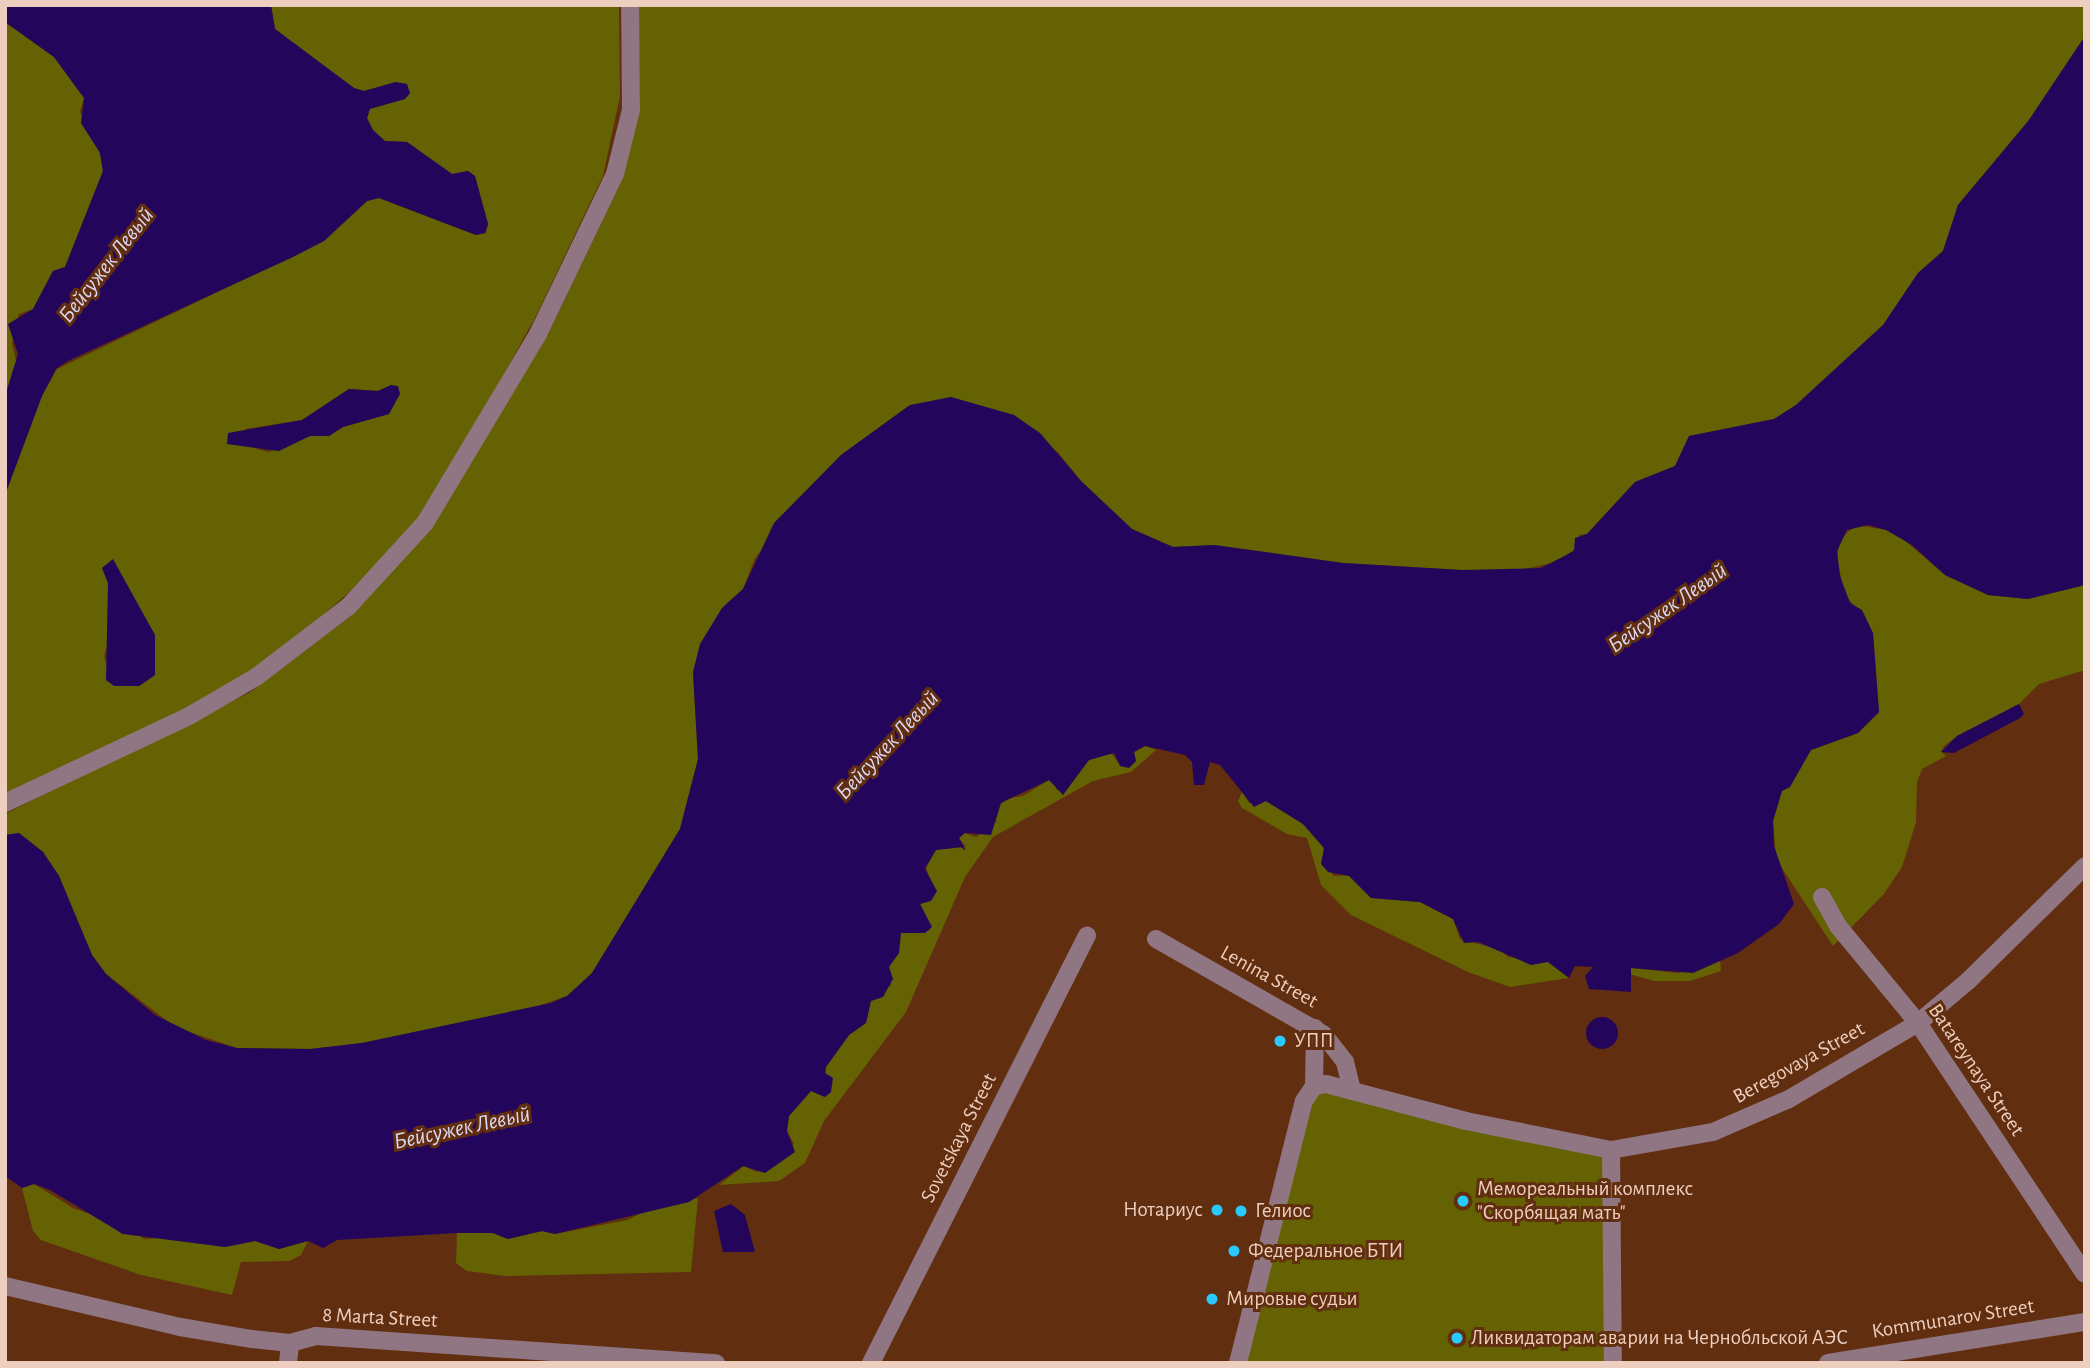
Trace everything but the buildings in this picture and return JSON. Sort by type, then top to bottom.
[{"type":"street","points":[[5,803],[189,716],[256,677],[348,607],[425,523],[538,334],[615,174],[632,98],[630,5]]},
{"type":"street","name":"Beregovaya Street","points":[[1314,1086],[1352,1091],[1611,1150],[1689,1138],[1745,1120],[1918,1023],[1968,981],[2085,866]]},
{"type":"street","name":"Batareynaya Street","points":[[1822,897],[1838,926],[1918,1023],[2085,1274]]},
{"type":"street","name":"Sovetskaya Street","points":[[871,1363],[1087,935]]},
{"type":"street","name":"Lenina Street","points":[[1156,939],[1315,1028],[1314,1086],[1304,1101],[1238,1363]]},
{"type":"street","points":[[1315,1028],[1339,1050],[1352,1091]]},
{"type":"street","points":[[1611,1150],[1613,1363]]},
{"type":"street","name":"8 Marta Street","points":[[5,1286],[189,1329],[290,1343],[316,1336],[716,1363]]},
{"type":"street","name":"Kommunarov Street","points":[[1828,1363],[2085,1322]]},
{"type":"street","points":[[288,1363],[290,1343]]},
{"type":"shaded area","points":[[271,5],[619,5],[620,96],[603,176],[536,316],[446,478],[412,528],[378,567],[278,654],[201,703],[5,797],[5,495],[42,396],[57,369],[324,241],[367,201],[379,198],[476,235],[486,233],[488,224],[475,176],[468,171],[452,174],[407,142],[385,141],[373,131],[367,118],[370,108],[405,99],[396,82],[364,91],[354,88],[275,29]],"holes":[[[391,385],[389,414],[343,427],[329,436],[310,436],[269,452],[257,449],[245,429],[302,420],[349,389],[378,391]],[[102,568],[155,634],[155,675],[139,686],[114,686],[104,656],[109,640],[108,583]]]},
{"type":"shaded area","points":[[638,5],[2085,5],[2085,36],[2029,120],[1958,205],[1943,251],[1918,273],[1883,325],[1796,405],[1774,419],[1689,436],[1675,466],[1635,482],[1587,534],[1579,535],[1578,546],[1560,561],[1517,571],[1462,570],[1343,563],[1214,545],[1173,547],[1132,529],[1081,481],[1057,451],[910,405],[841,455],[755,558],[743,589],[722,608],[693,672],[698,759],[680,829],[592,973],[579,986],[567,996],[532,1008],[362,1043],[310,1049],[237,1048],[175,1027],[106,974],[92,955],[59,876],[43,852],[19,833],[5,835],[5,814],[249,693],[351,616],[434,525],[551,328],[623,178],[640,104]]},
{"type":"shaded area","points":[[5,22],[54,57],[84,98],[80,112],[100,153],[103,171],[65,267],[53,271],[33,309],[19,314],[12,343],[17,365],[5,396]]},
{"type":"shaded area","points":[[1856,525],[1886,530],[1903,539],[1945,575],[1988,595],[2028,599],[2085,585],[2085,670],[2039,684],[2019,704],[1957,736],[1944,746],[1941,752],[1946,756],[1922,769],[1917,782],[1916,822],[1902,867],[1884,894],[1833,946],[1776,859],[1773,821],[1782,790],[1811,750],[1858,733],[1879,712],[1873,633],[1844,592],[1837,558],[1840,539]]},
{"type":"shaded area","points":[[1145,746],[1156,750],[1131,772],[1093,781],[993,837],[965,877],[906,1012],[824,1121],[805,1163],[779,1181],[719,1185],[744,1166],[757,1172],[794,1144],[787,1131],[789,1116],[811,1091],[825,1097],[826,1067],[849,1035],[866,1023],[871,1000],[891,985],[889,967],[901,933],[930,930],[920,903],[932,885],[925,864],[936,850],[966,847],[959,838],[965,833],[976,837],[996,822],[996,807],[1009,798],[1023,796],[1049,780],[1054,781],[1057,791],[1089,760],[1111,753],[1118,762],[1136,761],[1134,752]]},
{"type":"shaded area","points":[[1242,792],[1249,803],[1266,801],[1303,824],[1324,848],[1333,876],[1349,875],[1371,898],[1420,902],[1453,919],[1460,939],[1501,950],[1508,957],[1548,962],[1569,978],[1510,987],[1468,972],[1351,915],[1321,885],[1307,838],[1287,834],[1242,808],[1238,801]]},
{"type":"shaded area","points":[[1720,960],[1721,971],[1690,981],[1654,981],[1629,974],[1631,968],[1678,973]]},
{"type":"shaded area","points":[[1325,1089],[1606,1156],[1607,1363],[1244,1363],[1312,1097]]},
{"type":"shaded area","points":[[34,1184],[73,1208],[104,1219],[122,1234],[134,1232],[144,1239],[173,1237],[225,1247],[255,1241],[279,1249],[308,1241],[301,1255],[289,1261],[241,1262],[232,1295],[141,1275],[41,1240],[33,1231],[22,1188]]},
{"type":"shaded area","points":[[698,1198],[691,1272],[505,1276],[467,1271],[456,1263],[457,1233],[493,1233],[508,1239],[542,1231],[555,1234],[627,1220],[652,1208]]},
{"type":"water","name":"Бейсужек Левый","points":[[5,5],[271,5],[275,29],[354,88],[364,91],[396,82],[407,84],[410,93],[405,99],[370,109],[367,118],[373,130],[385,141],[407,142],[452,174],[468,171],[475,176],[488,224],[485,233],[476,235],[379,198],[367,201],[324,241],[68,361],[56,369],[42,396],[5,495],[5,396],[18,354],[8,324],[33,309],[53,271],[65,267],[103,171],[100,153],[81,123],[84,98],[54,57],[5,22]]},
{"type":"water","name":"Бейсужек Левый","points":[[2085,36],[2085,585],[2028,599],[1988,595],[1945,575],[1912,545],[1886,530],[1868,525],[1847,530],[1837,551],[1840,576],[1850,603],[1862,610],[1873,633],[1879,712],[1858,733],[1811,750],[1790,787],[1782,791],[1773,821],[1774,846],[1794,904],[1779,924],[1738,953],[1693,973],[1631,968],[1631,992],[1589,989],[1585,976],[1593,967],[1575,966],[1569,978],[1548,962],[1531,965],[1478,942],[1464,943],[1453,919],[1420,902],[1371,898],[1349,876],[1328,872],[1321,864],[1324,848],[1303,824],[1266,801],[1254,807],[1220,765],[1210,762],[1204,785],[1194,785],[1192,762],[1185,755],[1145,746],[1134,752],[1136,761],[1129,768],[1120,766],[1114,753],[1089,760],[1063,795],[1049,780],[1001,803],[991,835],[965,833],[959,838],[966,851],[961,847],[936,850],[925,869],[937,891],[931,901],[920,904],[932,927],[925,933],[901,933],[899,953],[889,967],[893,979],[883,997],[871,1001],[866,1023],[849,1035],[826,1067],[825,1073],[833,1078],[831,1092],[825,1097],[811,1091],[789,1116],[787,1131],[795,1152],[765,1173],[743,1166],[689,1202],[555,1234],[542,1231],[508,1239],[493,1233],[457,1233],[337,1240],[323,1248],[308,1241],[279,1249],[255,1241],[225,1247],[123,1234],[50,1190],[34,1184],[22,1188],[5,1176],[5,835],[19,833],[43,852],[59,876],[92,955],[106,974],[155,1015],[206,1040],[237,1048],[310,1049],[362,1043],[551,1003],[567,996],[592,973],[680,829],[698,759],[693,672],[700,644],[722,608],[743,589],[774,523],[841,455],[910,405],[951,397],[1014,415],[1040,433],[1081,481],[1132,529],[1173,547],[1214,545],[1343,563],[1462,570],[1541,568],[1574,551],[1575,538],[1587,534],[1635,482],[1675,466],[1689,436],[1774,419],[1796,405],[1883,325],[1918,273],[1943,251],[1958,205],[2029,120]]},
{"type":"water","points":[[391,385],[398,386],[400,394],[389,414],[343,427],[329,436],[310,436],[279,451],[227,444],[228,433],[302,420],[349,389],[378,391]]},
{"type":"water","points":[[113,559],[155,635],[155,675],[139,686],[114,686],[106,680],[108,583],[102,568]]},
{"type":"water","points":[[2019,704],[2024,714],[2020,718],[1954,753],[1941,752],[1957,736]]},
{"type":"water","points":[[1602,1017],[1613,1022],[1618,1033],[1613,1044],[1602,1049],[1591,1044],[1586,1033],[1591,1022]]},
{"type":"water","points":[[731,1204],[745,1215],[755,1252],[723,1252],[714,1211]]},
{"type":"place","name":"УПП","points":[[1280,1041]]},
{"type":"place","name":"Мемореальный комплекс \"Cкорбящая мать\"","points":[[1463,1201]]},
{"type":"place","name":"Нотариус","points":[[1217,1210]]},
{"type":"place","name":"Гелиос","points":[[1241,1211]]},
{"type":"place","name":"Федеральное БТИ","points":[[1234,1251]]},
{"type":"place","name":"Мировые судьи","points":[[1212,1299]]},
{"type":"place","name":"Ликвидаторам аварии на Чернобльской АЭС","points":[[1457,1338]]}]
